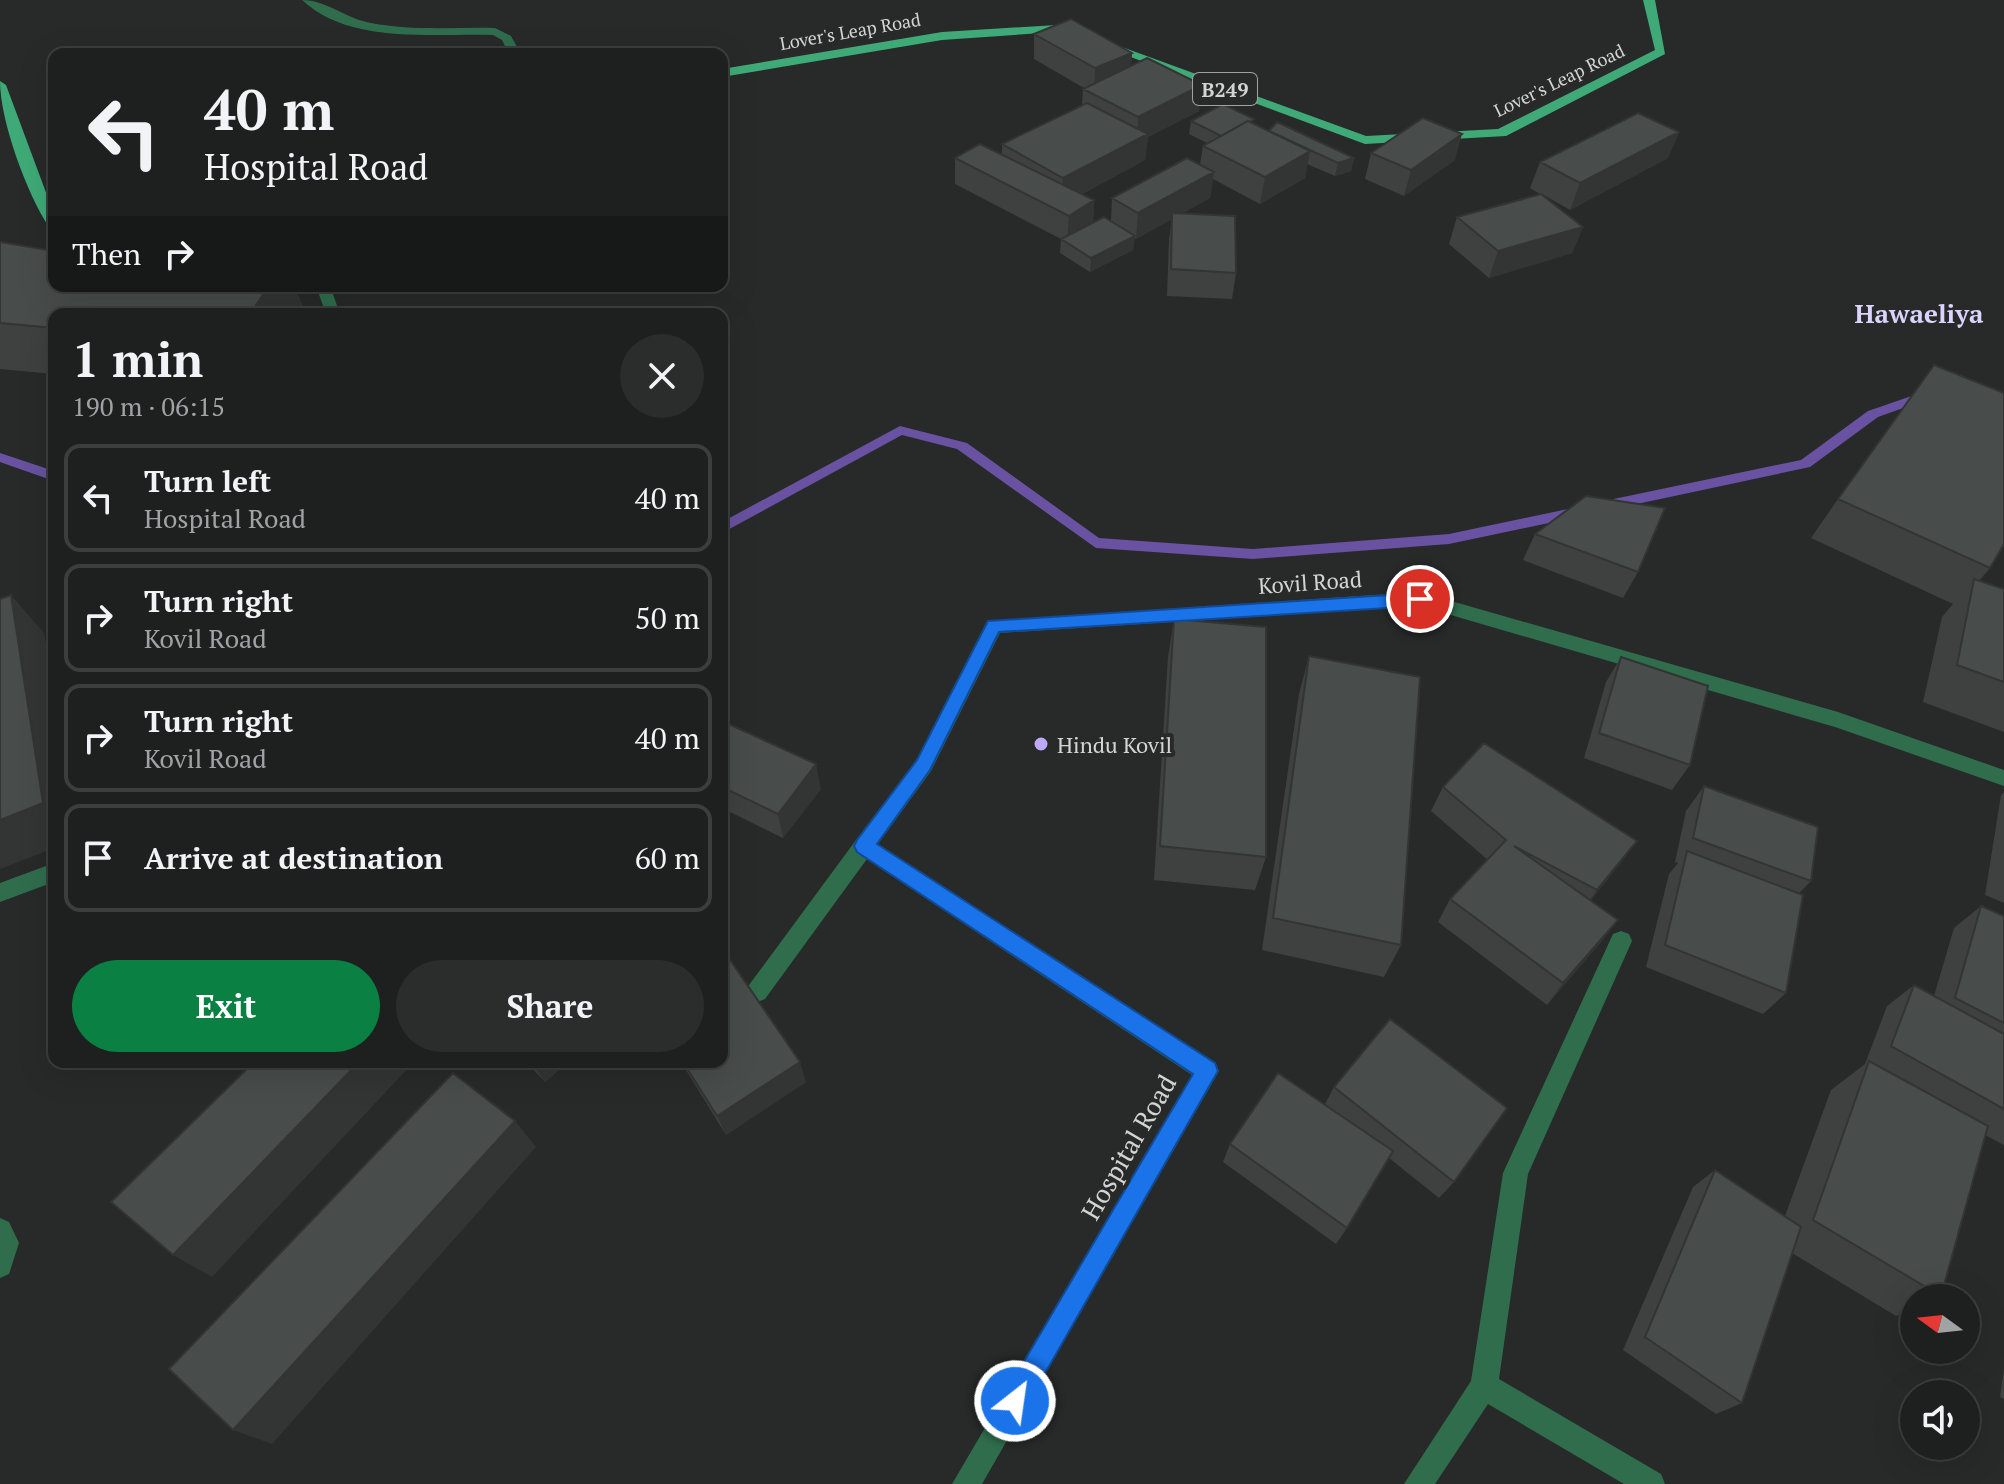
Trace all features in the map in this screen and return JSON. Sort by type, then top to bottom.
[{"type":"main road","name":"Lover's Leap Road","points":[[728,72],[942,36],[1057,28],[1365,140],[1501,133],[1661,51],[1649,0]]},
{"type":"main road","points":[[0,85],[42,206],[48,215]]},
{"type":"street","points":[[308,0],[341,17],[380,28],[495,32],[507,38],[512,48]]},
{"type":"street","name":"Kovil Road","points":[[864,846],[924,765],[994,626],[1420,599],[1838,720],[2004,778]]},
{"type":"street","points":[[757,992],[864,846]]},
{"type":"street","name":"Hospital Road","points":[[864,846],[1207,1071],[966,1484]]},
{"type":"street","points":[[0,893],[48,874]]},
{"type":"street","points":[[1418,1484],[1484,1386],[1516,1173],[1621,941]]},
{"type":"street","points":[[0,1231],[6,1243],[0,1265]]},
{"type":"street","points":[[1484,1386],[1651,1484]]},
{"type":"building","points":[[1071,19],[1132,53],[1095,68],[1034,34]]},
{"type":"building","points":[[1147,58],[1202,85],[1138,117],[1083,89]]},
{"type":"building","points":[[1087,103],[1148,134],[1063,178],[1002,144]]},
{"type":"building","points":[[1223,104],[1254,119],[1221,136],[1191,121]]},
{"type":"building","points":[[1638,113],[1679,132],[1580,183],[1540,162]]},
{"type":"building","points":[[1423,118],[1462,134],[1411,170],[1371,153]]},
{"type":"building","points":[[1248,121],[1310,151],[1265,177],[1203,146]]},
{"type":"building","points":[[1277,122],[1354,158],[1338,163],[1269,131]]},
{"type":"building","points":[[980,144],[1094,200],[1069,216],[955,158]]},
{"type":"building","points":[[1187,158],[1214,172],[1138,213],[1112,198]]},
{"type":"building","points":[[1541,194],[1583,227],[1498,251],[1457,217]]},
{"type":"building","points":[[1172,213],[1235,216],[1236,273],[1171,269]]},
{"type":"building","points":[[1104,217],[1135,236],[1091,258],[1061,239]]},
{"type":"building","points":[[0,242],[48,250],[48,292],[265,292],[254,308],[48,308],[48,327],[0,323]]},
{"type":"building","points":[[1934,365],[2004,393],[2004,544],[1990,568],[1838,499]]},
{"type":"building","points":[[1586,496],[1665,508],[1638,572],[1535,534]]},
{"type":"building","points":[[1974,579],[2004,589],[2004,682],[1957,665]]},
{"type":"building","points":[[11,595],[43,803],[0,820],[0,599]]},
{"type":"building","points":[[1174,619],[1266,627],[1266,857],[1160,846]]},
{"type":"building","points":[[1309,656],[1420,677],[1401,945],[1273,918]]},
{"type":"building","points":[[1621,657],[1708,686],[1690,765],[1599,733]]},
{"type":"building","points":[[728,724],[816,764],[778,814],[728,790]]},
{"type":"building","points":[[1484,743],[1637,841],[1597,890],[1514,846],[1618,920],[1563,983],[1450,899],[1506,840],[1443,787]]},
{"type":"building","points":[[1704,786],[1818,827],[1811,881],[1693,838]]},
{"type":"building","points":[[1687,851],[1803,895],[1786,993],[1665,945]]},
{"type":"building","points":[[1981,906],[2004,916],[2004,1023],[1955,998]]},
{"type":"building","points":[[728,957],[800,1062],[717,1116],[687,1068],[728,1068]]},
{"type":"building","points":[[1914,985],[2004,1034],[2004,1109],[1891,1046]]},
{"type":"building","points":[[1390,1019],[1507,1108],[1454,1182],[1334,1087]]},
{"type":"building","points":[[1869,1061],[1988,1126],[1944,1284],[1921,1284],[1813,1220]]},
{"type":"building","points":[[248,1068],[353,1068],[173,1255],[111,1202]]},
{"type":"building","points":[[453,1073],[515,1121],[233,1430],[169,1369]]},
{"type":"building","points":[[1278,1073],[1393,1151],[1347,1228],[1230,1144]]},
{"type":"building","points":[[1715,1170],[1801,1227],[1742,1403],[1645,1337]]},
{"type":"waterway","points":[[1604,506],[1805,464],[1873,414],[1929,394]]},
{"type":"waterway","points":[[728,525],[900,430],[962,446],[1096,543],[1253,554],[1449,539],[1582,511]]},
{"type":"waterway","points":[[0,457],[48,474]]},
{"type":"place","name":"Hindu Kovil","points":[[1041,744]]},
{"type":"district","name":"Hawaeliya","points":[[1919,313]]},
{"type":"route","points":[[1015,1401],[1207,1071],[864,846],[924,765],[994,626],[1420,599]]}]
